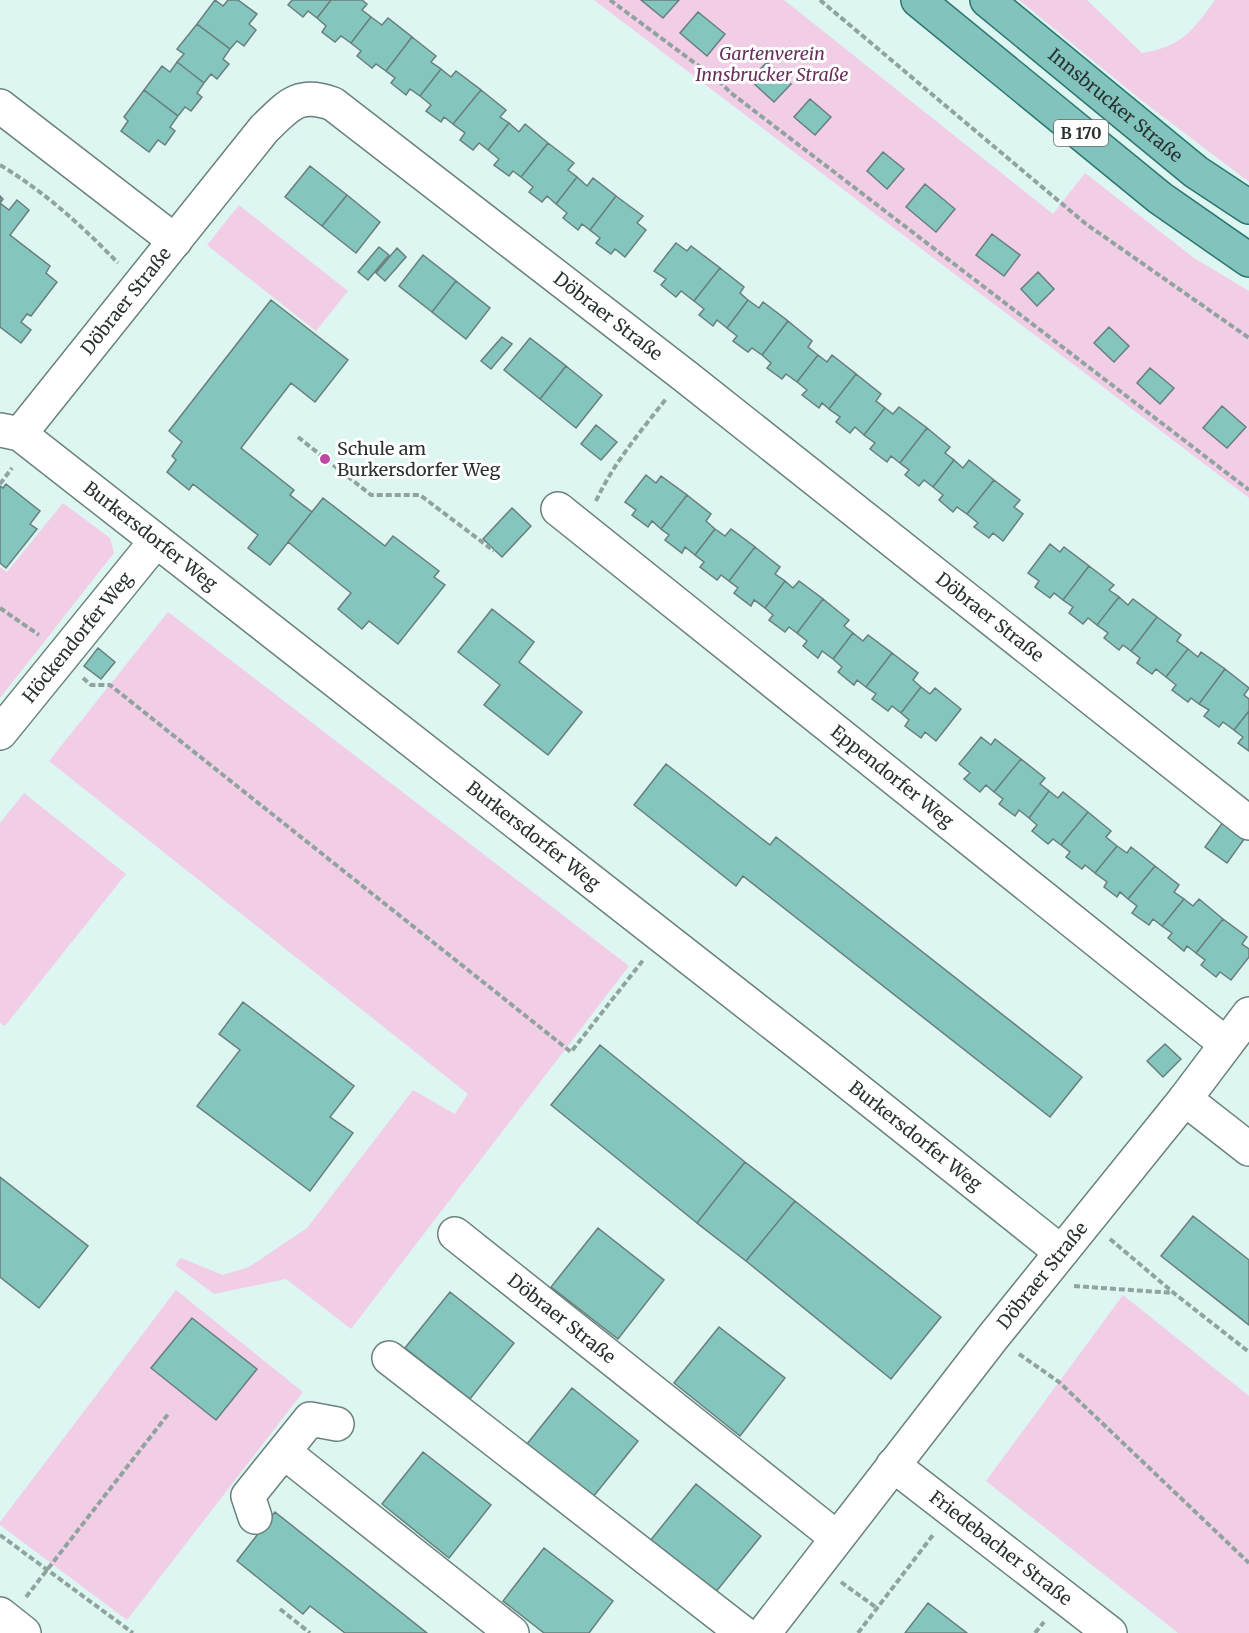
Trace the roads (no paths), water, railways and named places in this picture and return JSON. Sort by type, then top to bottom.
[{"type":"main road","name":"B 170","points":[[918,0],[1160,198],[1249,260]]},
{"type":"main road","name":"Innsbrucker Straße","points":[[987,0],[1196,172],[1249,207]]},
{"type":"street","name":"Döbraer Straße","points":[[10,432],[140,284],[264,129],[288,106],[302,99],[317,98],[333,104],[685,376],[1249,823]]},
{"type":"street","points":[[0,106],[175,241]]},
{"type":"street","name":"Burkersdorfer Weg","points":[[10,432],[156,541],[662,936],[1055,1260]]},
{"type":"street","name":"Eppendorfer Weg","points":[[558,509],[1226,1044]]},
{"type":"street","name":"Höckendorfer Weg","points":[[0,733],[156,541]]},
{"type":"street","name":"Döbraer Straße","points":[[764,1633],[993,1337],[1185,1099],[1249,1014]]},
{"type":"street","points":[[1185,1099],[1249,1149]]},
{"type":"street","name":"Döbraer Straße","points":[[455,1234],[837,1538]]},
{"type":"street","points":[[389,1358],[743,1633]]},
{"type":"street","points":[[255,1517],[248,1496],[310,1419],[337,1424]]},
{"type":"street","points":[[284,1452],[512,1633]]},
{"type":"street","name":"Friedebacher Straße","points":[[893,1465],[1110,1633]]},
{"type":"street","points":[[0,1614],[24,1633]]},
{"type":"place","name":"Schule am Burkersdorfer Weg","points":[[325,459]]},
{"type":"park label","name":"Gartenverein Innsbrucker Straße","points":[[772,64]]}]
